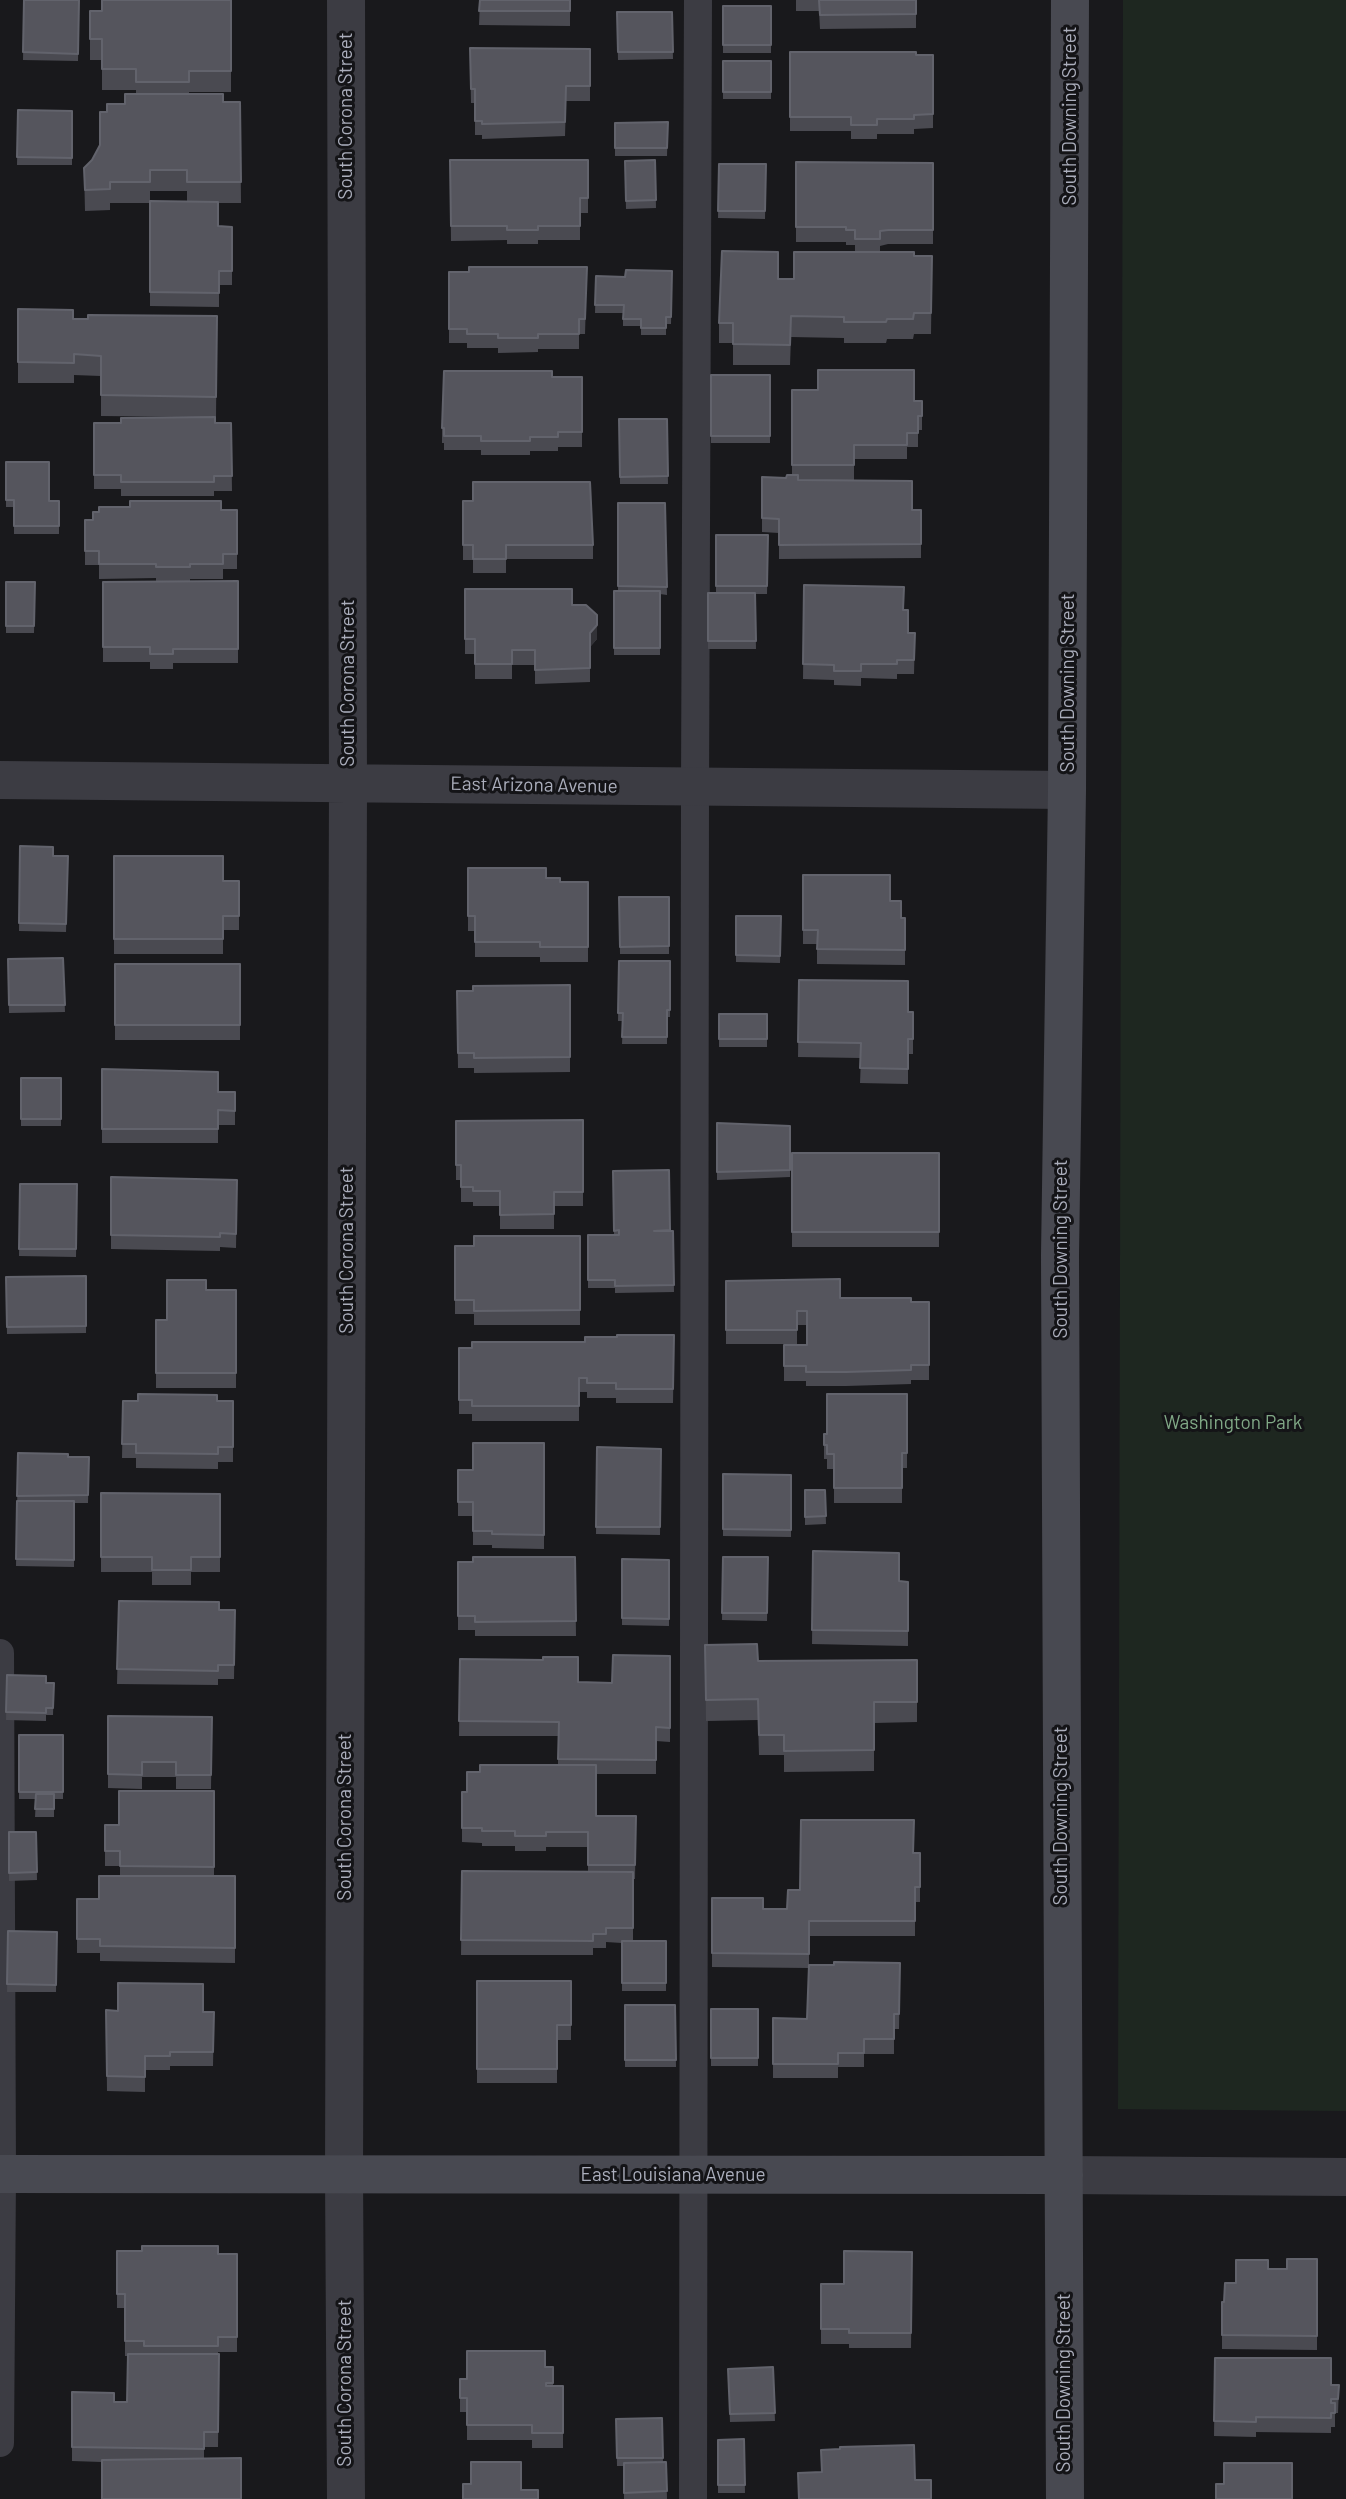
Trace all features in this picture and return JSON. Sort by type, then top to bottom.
[{"type":"main road","name":"South Downing Street","points":[[1065,2499],[1060,1255],[1067,790],[1070,0]]},
{"type":"main road","name":"East Louisiana Avenue","points":[[1,2174],[1063,2175]]},
{"type":"street","name":"South Corona Street","points":[[346,0],[346,2499]]},
{"type":"street","name":"East Arizona Avenue","points":[[0,780],[1067,790]]},
{"type":"street","name":"East Louisiana Avenue","points":[[1063,2175],[1346,2177]]},
{"type":"lane","points":[[693,2499],[698,0]]},
{"type":"lane","points":[[0,1653],[0,2443]]},
{"type":"green space","name":"Washington Park","points":[[1123,0],[1346,0],[1346,2111],[1118,2109]]},
{"type":"building","points":[[24,0],[79,0],[78,54],[23,52]]},
{"type":"building","points":[[102,0],[231,0],[231,71],[189,71],[189,82],[136,82],[136,69],[102,69],[102,39],[90,39],[90,11],[102,11]]},
{"type":"building","points":[[480,0],[570,0],[570,11],[479,11]]},
{"type":"building","points":[[819,0],[916,0],[916,14],[820,15]]},
{"type":"building","points":[[723,6],[771,6],[771,45],[723,45]]},
{"type":"building","points":[[617,12],[672,12],[673,52],[618,52]]},
{"type":"building","points":[[470,48],[590,49],[590,86],[566,86],[565,122],[482,124],[482,121],[475,121],[475,89],[471,89]]},
{"type":"building","points":[[790,52],[916,52],[916,55],[933,55],[933,114],[914,115],[914,119],[877,119],[877,125],[851,125],[851,117],[790,117]]},
{"type":"building","points":[[723,61],[771,61],[771,92],[723,92]]},
{"type":"building","points":[[125,94],[223,94],[223,102],[240,102],[241,182],[187,182],[187,170],[150,170],[150,182],[110,182],[110,189],[85,190],[84,168],[100,145],[100,112],[107,112],[107,104],[125,104]]},
{"type":"building","points":[[18,110],[72,111],[72,158],[17,157]]},
{"type":"building","points":[[668,122],[667,148],[615,148],[615,123]]},
{"type":"building","points":[[450,160],[588,160],[588,198],[580,198],[580,226],[538,226],[538,230],[507,230],[507,226],[451,226]]},
{"type":"building","points":[[655,160],[656,200],[626,201],[625,161]]},
{"type":"building","points":[[796,162],[933,163],[933,230],[888,230],[880,231],[880,239],[855,239],[855,230],[846,230],[846,227],[796,227]]},
{"type":"building","points":[[719,164],[766,164],[765,211],[718,211]]},
{"type":"building","points":[[150,201],[218,202],[218,226],[232,227],[232,271],[219,271],[219,293],[150,292]]},
{"type":"building","points":[[722,251],[778,252],[778,279],[794,279],[794,252],[914,252],[914,256],[932,256],[931,313],[914,313],[913,319],[887,319],[886,322],[844,322],[844,317],[791,316],[790,345],[733,344],[733,323],[719,323]]},
{"type":"building","points":[[469,267],[587,267],[585,319],[579,319],[579,334],[498,338],[498,334],[467,334],[467,329],[449,329],[449,272],[469,272]]},
{"type":"building","points":[[626,270],[672,271],[671,317],[666,317],[666,328],[641,328],[641,319],[623,319],[624,305],[595,305],[596,276],[625,277]]},
{"type":"building","points":[[18,309],[73,310],[73,319],[88,319],[88,315],[217,316],[216,397],[101,395],[101,356],[74,354],[74,363],[18,362]]},
{"type":"building","points":[[818,370],[914,370],[914,401],[922,401],[922,416],[918,416],[918,433],[907,433],[907,445],[854,445],[854,465],[792,465],[792,390],[818,390]]},
{"type":"building","points":[[444,371],[552,371],[552,377],[582,377],[582,432],[558,432],[558,437],[530,437],[530,441],[481,441],[481,436],[444,436]]},
{"type":"building","points":[[711,375],[770,375],[770,436],[711,436]]},
{"type":"building","points":[[215,417],[215,423],[231,423],[232,476],[214,476],[214,482],[121,482],[121,475],[94,475],[94,423],[121,423],[121,418]]},
{"type":"building","points":[[619,419],[667,419],[668,476],[620,477]]},
{"type":"building","points":[[6,462],[49,462],[49,501],[59,501],[59,526],[14,526],[14,500],[6,500]]},
{"type":"building","points":[[787,475],[798,475],[798,480],[912,481],[912,510],[921,510],[921,544],[779,545],[779,519],[762,518],[762,477],[786,478]]},
{"type":"building","points":[[473,482],[590,482],[593,545],[506,545],[506,559],[473,559],[473,545],[463,545],[463,501],[473,501]]},
{"type":"building","points":[[130,501],[221,501],[221,510],[237,510],[237,554],[223,554],[223,564],[190,564],[190,567],[99,564],[99,551],[85,551],[85,520],[93,520],[93,512],[99,512],[99,507],[130,507]]},
{"type":"building","points":[[618,503],[665,503],[667,587],[618,586]]},
{"type":"building","points":[[716,535],[768,535],[767,586],[716,586]]},
{"type":"building","points":[[238,581],[238,649],[173,649],[173,654],[150,654],[150,647],[103,647],[103,582]]},
{"type":"building","points":[[6,582],[35,582],[34,626],[6,626]]},
{"type":"building","points":[[804,585],[904,587],[903,610],[908,610],[908,633],[915,633],[914,660],[897,660],[897,664],[861,664],[861,671],[834,671],[834,665],[803,664]]},
{"type":"building","points":[[465,589],[572,589],[572,605],[586,605],[597,615],[597,625],[590,633],[590,668],[535,670],[535,650],[512,650],[512,664],[475,664],[475,639],[465,639]]},
{"type":"building","points":[[614,591],[660,591],[660,648],[614,648]]},
{"type":"building","points":[[708,593],[755,593],[756,641],[708,641]]},
{"type":"building","points":[[20,846],[53,847],[53,856],[68,856],[66,924],[19,923]]},
{"type":"building","points":[[114,856],[223,856],[223,881],[239,881],[239,916],[223,916],[223,939],[114,939]]},
{"type":"building","points":[[468,868],[546,868],[546,878],[560,878],[560,882],[588,882],[588,947],[540,947],[540,942],[475,942],[475,916],[468,916]]},
{"type":"building","points":[[803,875],[890,875],[890,901],[901,901],[901,918],[905,918],[905,950],[817,949],[818,930],[803,930]]},
{"type":"building","points":[[619,897],[669,897],[669,946],[620,947]]},
{"type":"building","points":[[736,916],[781,916],[780,956],[736,955]]},
{"type":"building","points":[[63,958],[65,1005],[9,1005],[8,959]]},
{"type":"building","points":[[619,961],[670,961],[667,1037],[622,1037],[623,1013],[618,1013]]},
{"type":"building","points":[[115,964],[240,964],[240,1025],[115,1025]]},
{"type":"building","points":[[799,980],[908,981],[908,1012],[913,1012],[913,1039],[908,1039],[908,1069],[860,1068],[861,1043],[798,1042]]},
{"type":"building","points":[[570,985],[570,1057],[474,1058],[474,1053],[458,1053],[457,991],[473,991],[473,986]]},
{"type":"building","points":[[719,1014],[767,1014],[767,1039],[719,1039]]},
{"type":"building","points":[[102,1069],[218,1072],[218,1092],[235,1092],[235,1111],[218,1110],[218,1129],[102,1129]]},
{"type":"building","points":[[21,1078],[61,1078],[61,1119],[21,1119]]},
{"type":"building","points":[[583,1120],[583,1192],[554,1192],[554,1214],[500,1215],[500,1191],[473,1191],[473,1187],[461,1187],[461,1165],[456,1165],[456,1121]]},
{"type":"building","points":[[717,1123],[790,1126],[790,1170],[717,1172]]},
{"type":"building","points":[[792,1153],[939,1153],[939,1232],[792,1232]]},
{"type":"building","points":[[669,1170],[670,1230],[654,1231],[673,1231],[674,1285],[615,1286],[615,1280],[588,1280],[588,1235],[619,1235],[619,1230],[614,1231],[613,1171]]},
{"type":"building","points":[[111,1177],[237,1180],[236,1234],[220,1233],[220,1237],[111,1235]]},
{"type":"building","points":[[20,1184],[77,1184],[76,1249],[19,1249]]},
{"type":"building","points":[[474,1236],[580,1236],[580,1310],[474,1311],[474,1300],[455,1300],[455,1246],[474,1246]]},
{"type":"building","points":[[86,1276],[86,1326],[7,1327],[6,1277]]},
{"type":"building","points":[[840,1279],[840,1298],[911,1298],[911,1302],[929,1302],[929,1365],[911,1365],[911,1370],[846,1372],[806,1372],[806,1366],[784,1366],[784,1345],[807,1345],[807,1311],[797,1311],[797,1330],[726,1330],[726,1281]]},
{"type":"building","points":[[167,1280],[206,1280],[206,1290],[236,1290],[236,1373],[156,1373],[156,1320],[167,1320]]},
{"type":"building","points":[[674,1335],[673,1389],[616,1389],[616,1383],[587,1383],[587,1378],[579,1378],[579,1406],[472,1406],[472,1400],[459,1400],[459,1348],[472,1348],[472,1342],[585,1342],[585,1337]]},
{"type":"building","points":[[138,1394],[217,1395],[217,1401],[233,1401],[233,1447],[218,1447],[218,1454],[136,1453],[136,1444],[122,1444],[123,1401],[138,1401]]},
{"type":"building","points":[[827,1394],[907,1394],[907,1453],[902,1453],[902,1488],[834,1488],[834,1454],[827,1454],[827,1445],[824,1445],[824,1434],[827,1434]]},
{"type":"building","points":[[473,1443],[544,1443],[544,1535],[473,1531],[473,1502],[458,1502],[458,1470],[473,1470]]},
{"type":"building","points":[[597,1447],[661,1449],[660,1527],[596,1527]]},
{"type":"building","points":[[18,1453],[89,1457],[88,1495],[17,1496]]},
{"type":"building","points":[[723,1474],[791,1475],[791,1530],[723,1529]]},
{"type":"building","points":[[805,1490],[825,1490],[826,1516],[805,1517]]},
{"type":"building","points":[[101,1493],[220,1494],[220,1557],[191,1557],[191,1570],[152,1570],[152,1557],[101,1557]]},
{"type":"building","points":[[17,1501],[74,1501],[74,1560],[16,1559]]},
{"type":"building","points":[[813,1551],[899,1553],[899,1581],[908,1582],[908,1631],[812,1630]]},
{"type":"building","points":[[473,1557],[575,1557],[576,1621],[475,1622],[475,1616],[458,1616],[458,1562],[473,1562]]},
{"type":"building","points":[[723,1557],[768,1557],[767,1613],[722,1613]]},
{"type":"building","points":[[622,1559],[669,1560],[669,1619],[622,1618]]},
{"type":"building","points":[[119,1601],[219,1602],[219,1610],[235,1610],[234,1665],[218,1665],[218,1671],[117,1669]]},
{"type":"building","points":[[757,1644],[758,1661],[917,1660],[917,1702],[874,1702],[874,1750],[784,1751],[784,1735],[759,1735],[758,1699],[706,1700],[705,1645]]},
{"type":"building","points":[[613,1655],[670,1656],[670,1728],[656,1727],[656,1760],[558,1759],[559,1722],[459,1721],[460,1659],[543,1660],[543,1657],[578,1657],[578,1682],[612,1683]]},
{"type":"building","points":[[7,1675],[46,1676],[46,1683],[54,1683],[53,1708],[46,1708],[46,1713],[6,1712]]},
{"type":"building","points":[[108,1716],[212,1717],[211,1775],[176,1775],[176,1762],[142,1762],[142,1775],[108,1774]]},
{"type":"building","points":[[19,1735],[63,1735],[63,1792],[19,1792]]},
{"type":"building","points":[[480,1765],[596,1765],[596,1816],[636,1816],[635,1865],[588,1865],[588,1832],[546,1832],[546,1836],[515,1836],[515,1831],[462,1828],[462,1792],[467,1792],[467,1772],[480,1772]]},
{"type":"building","points":[[119,1791],[214,1791],[214,1867],[120,1866],[120,1851],[105,1851],[105,1825],[119,1825]]},
{"type":"building","points":[[36,1794],[54,1794],[54,1809],[35,1809]]},
{"type":"building","points":[[801,1820],[914,1820],[913,1853],[920,1853],[920,1887],[915,1887],[915,1921],[809,1921],[809,1954],[712,1953],[712,1898],[763,1898],[763,1909],[787,1909],[788,1890],[800,1890]]},
{"type":"building","points":[[9,1832],[36,1832],[37,1872],[9,1873]]},
{"type":"building","points":[[462,1871],[633,1872],[633,1928],[606,1928],[606,1934],[593,1934],[593,1941],[461,1940]]},
{"type":"building","points":[[99,1876],[235,1876],[235,1948],[100,1946],[100,1939],[77,1939],[77,1899],[99,1899]]},
{"type":"building","points":[[8,1931],[57,1932],[56,1985],[7,1984]]},
{"type":"building","points":[[622,1941],[666,1941],[666,1983],[622,1983]]},
{"type":"building","points":[[834,1962],[900,1963],[899,2014],[894,2014],[894,2039],[864,2039],[864,2053],[838,2053],[838,2064],[773,2064],[773,2018],[807,2019],[809,1965],[834,1965]]},
{"type":"building","points":[[477,1981],[571,1981],[571,2025],[557,2025],[557,2069],[477,2069]]},
{"type":"building","points":[[118,1983],[203,1984],[203,2012],[214,2012],[213,2052],[170,2052],[170,2056],[145,2056],[145,2077],[107,2076],[106,2010],[118,2011]]},
{"type":"building","points":[[625,2005],[675,2005],[676,2060],[625,2060]]},
{"type":"building","points":[[711,2009],[758,2009],[758,2058],[711,2058]]},
{"type":"building","points":[[142,2246],[218,2246],[218,2254],[237,2254],[237,2337],[218,2337],[218,2346],[144,2346],[144,2341],[125,2341],[125,2294],[117,2294],[117,2251],[142,2251]]},
{"type":"building","points":[[844,2251],[912,2252],[911,2333],[849,2333],[849,2329],[821,2329],[821,2284],[844,2284]]},
{"type":"building","points":[[1287,2259],[1317,2259],[1317,2336],[1222,2335],[1225,2283],[1236,2283],[1236,2260],[1268,2260],[1268,2269],[1287,2269]]},
{"type":"building","points":[[467,2351],[545,2351],[545,2367],[553,2367],[553,2383],[546,2383],[546,2386],[563,2386],[563,2433],[532,2433],[532,2425],[467,2425],[467,2398],[460,2398],[460,2379],[467,2379]]},
{"type":"building","points":[[128,2354],[219,2354],[218,2432],[204,2432],[204,2449],[72,2447],[72,2392],[114,2393],[114,2402],[127,2402]]},
{"type":"building","points":[[1215,2358],[1331,2358],[1331,2385],[1339,2385],[1338,2399],[1331,2399],[1331,2403],[1335,2403],[1335,2413],[1331,2413],[1331,2418],[1256,2417],[1256,2422],[1214,2421]]},
{"type":"building","points":[[773,2367],[775,2413],[730,2414],[728,2369]]},
{"type":"building","points":[[662,2418],[663,2458],[617,2458],[616,2419]]},
{"type":"building","points":[[744,2439],[745,2485],[718,2485],[718,2440]]},
{"type":"building","points":[[914,2445],[915,2480],[931,2480],[931,2499],[799,2499],[798,2473],[822,2472],[821,2450]]},
{"type":"building","points":[[241,2458],[241,2499],[102,2499],[102,2460]]},
{"type":"building","points":[[471,2462],[521,2462],[521,2490],[538,2490],[538,2499],[463,2499],[463,2484],[471,2484]]},
{"type":"building","points":[[666,2462],[667,2491],[624,2493],[624,2463]]},
{"type":"building","points":[[1224,2463],[1292,2463],[1292,2499],[1216,2499],[1216,2484],[1224,2484]]}]
